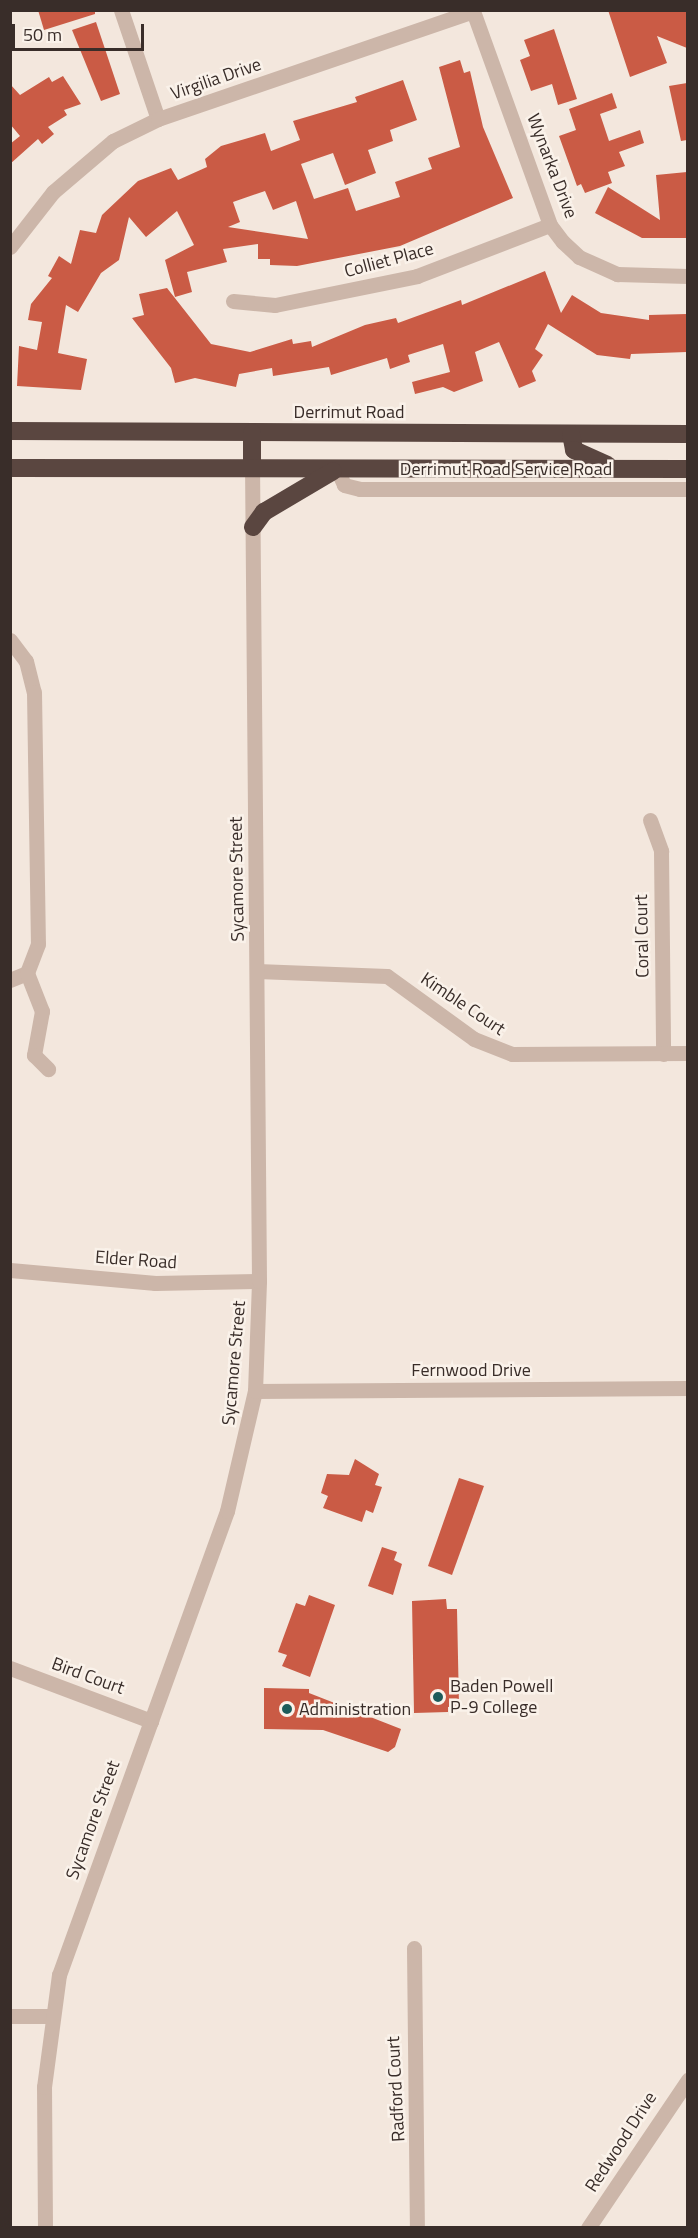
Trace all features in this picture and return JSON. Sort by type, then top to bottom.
[{"type":"highway","name":"Derrimut Road","points":[[10,431],[687,434]]},
{"type":"highway","points":[[252,433],[252,468]]},
{"type":"highway","points":[[571,434],[574,450],[623,469]]},
{"type":"highway","points":[[10,468],[687,470]]},
{"type":"highway","points":[[253,527],[264,512],[337,469]]},
{"type":"street","points":[[121,10],[159,119]]},
{"type":"street","name":"Virgilia Drive","points":[[10,247],[79,168],[113,141],[159,119],[474,10]]},
{"type":"street","name":"Wynarka Drive","points":[[474,10],[550,225],[579,256],[617,274],[687,276]]},
{"type":"street","name":"Colliet Place","points":[[233,301],[275,305],[417,276],[550,225]]},
{"type":"street","name":"Sycamore Street","points":[[45,2228],[50,2016],[74,1929],[226,1511],[255,1391],[259,1281],[258,971],[252,468]]},
{"type":"street","name":"Derrimut Road Service Road","points":[[337,469],[344,485],[360,489],[687,489]]},
{"type":"street","points":[[10,640],[26,661],[34,692],[38,944],[27,973],[42,1011],[34,1055],[48,1069]]},
{"type":"street","name":"Coral Court","points":[[650,820],[661,851],[663,1054]]},
{"type":"street","name":"Kimble Court","points":[[258,971],[387,976],[498,1051],[687,1053]]},
{"type":"street","points":[[10,980],[27,973]]},
{"type":"street","name":"Elder Road","points":[[10,1270],[156,1283],[259,1281]]},
{"type":"street","name":"Fernwood Drive","points":[[255,1391],[687,1388]]},
{"type":"street","name":"Bird Court","points":[[10,1668],[151,1721]]},
{"type":"street","name":"Radford Court","points":[[414,1948],[417,2228]]},
{"type":"street","points":[[10,2016],[50,2016]]},
{"type":"street","name":"Redwood Drive","points":[[588,2228],[687,2080]]},
{"type":"building","points":[[38,10],[95,10],[95,14],[44,30]]},
{"type":"building","points":[[608,10],[687,10],[687,48],[657,36],[667,63],[630,77]]},
{"type":"building","points":[[96,22],[120,94],[101,101],[72,30]]},
{"type":"building","points":[[554,29],[577,99],[558,105],[552,84],[531,91],[520,60],[530,56],[524,40]]},
{"type":"building","points":[[460,60],[464,73],[470,71],[483,127],[513,198],[400,246],[297,266],[270,265],[270,259],[258,259],[258,244],[223,249],[227,262],[187,272],[192,292],[175,297],[165,260],[194,245],[177,211],[146,237],[129,217],[119,260],[101,273],[78,312],[66,305],[58,353],[87,359],[81,390],[17,386],[19,346],[37,350],[42,322],[28,320],[31,304],[52,278],[48,276],[59,256],[71,264],[80,230],[96,233],[102,215],[138,181],[171,168],[178,180],[207,167],[205,159],[221,146],[265,133],[271,151],[300,140],[293,121],[357,102],[355,97],[403,80],[417,120],[390,130],[393,141],[368,150],[376,173],[345,185],[333,153],[301,164],[314,199],[348,188],[356,211],[400,197],[395,182],[432,169],[428,158],[460,147],[439,67]],"holes":[[[265,191],[273,210],[296,201],[308,239],[228,227],[240,222],[233,202]]]},
{"type":"building","points":[[63,76],[81,104],[64,110],[67,115],[48,127],[54,134],[42,144],[38,139],[10,164],[10,144],[20,136],[10,124],[10,84],[20,95],[49,77],[52,82]]},
{"type":"building","points":[[687,83],[687,140],[681,141],[669,86]]},
{"type":"building","points":[[612,93],[617,108],[600,114],[609,141],[640,130],[644,143],[619,152],[625,166],[608,172],[612,183],[585,193],[581,184],[577,186],[559,136],[576,130],[569,109]]},
{"type":"building","points":[[687,172],[687,238],[642,238],[595,213],[608,187],[660,220],[656,175]]},
{"type":"building","points":[[545,271],[561,313],[572,295],[601,313],[649,320],[649,315],[687,314],[687,352],[631,354],[630,359],[597,355],[548,324],[535,349],[543,355],[532,371],[536,381],[519,388],[499,342],[475,352],[483,381],[454,392],[443,387],[415,394],[412,382],[450,372],[443,344],[408,355],[410,362],[390,369],[387,358],[331,375],[329,367],[273,376],[272,368],[239,374],[236,387],[195,378],[175,383],[171,368],[132,318],[144,315],[139,294],[167,288],[211,344],[250,352],[292,339],[293,344],[311,341],[312,347],[365,325],[396,318],[398,323],[461,300],[462,305]]},
{"type":"building","points":[[355,1459],[379,1474],[375,1485],[382,1487],[373,1513],[366,1510],[362,1522],[323,1508],[328,1496],[321,1493],[327,1474],[349,1475]]},
{"type":"building","points":[[459,1478],[484,1486],[452,1575],[428,1566]]},
{"type":"building","points":[[382,1547],[397,1552],[394,1560],[402,1564],[393,1595],[368,1586]]},
{"type":"building","points":[[309,1595],[335,1605],[310,1677],[282,1666],[287,1655],[278,1652],[296,1603],[305,1606]]},
{"type":"building","points":[[446,1599],[447,1609],[457,1609],[459,1706],[448,1707],[448,1712],[414,1713],[412,1601]]},
{"type":"building","points":[[264,1688],[309,1689],[309,1693],[401,1729],[395,1747],[388,1752],[323,1730],[264,1729]]},
{"type":"place","name":"Baden Powell P-9 College","points":[[438,1697]]},
{"type":"place","name":"Administration","points":[[287,1709]]}]
